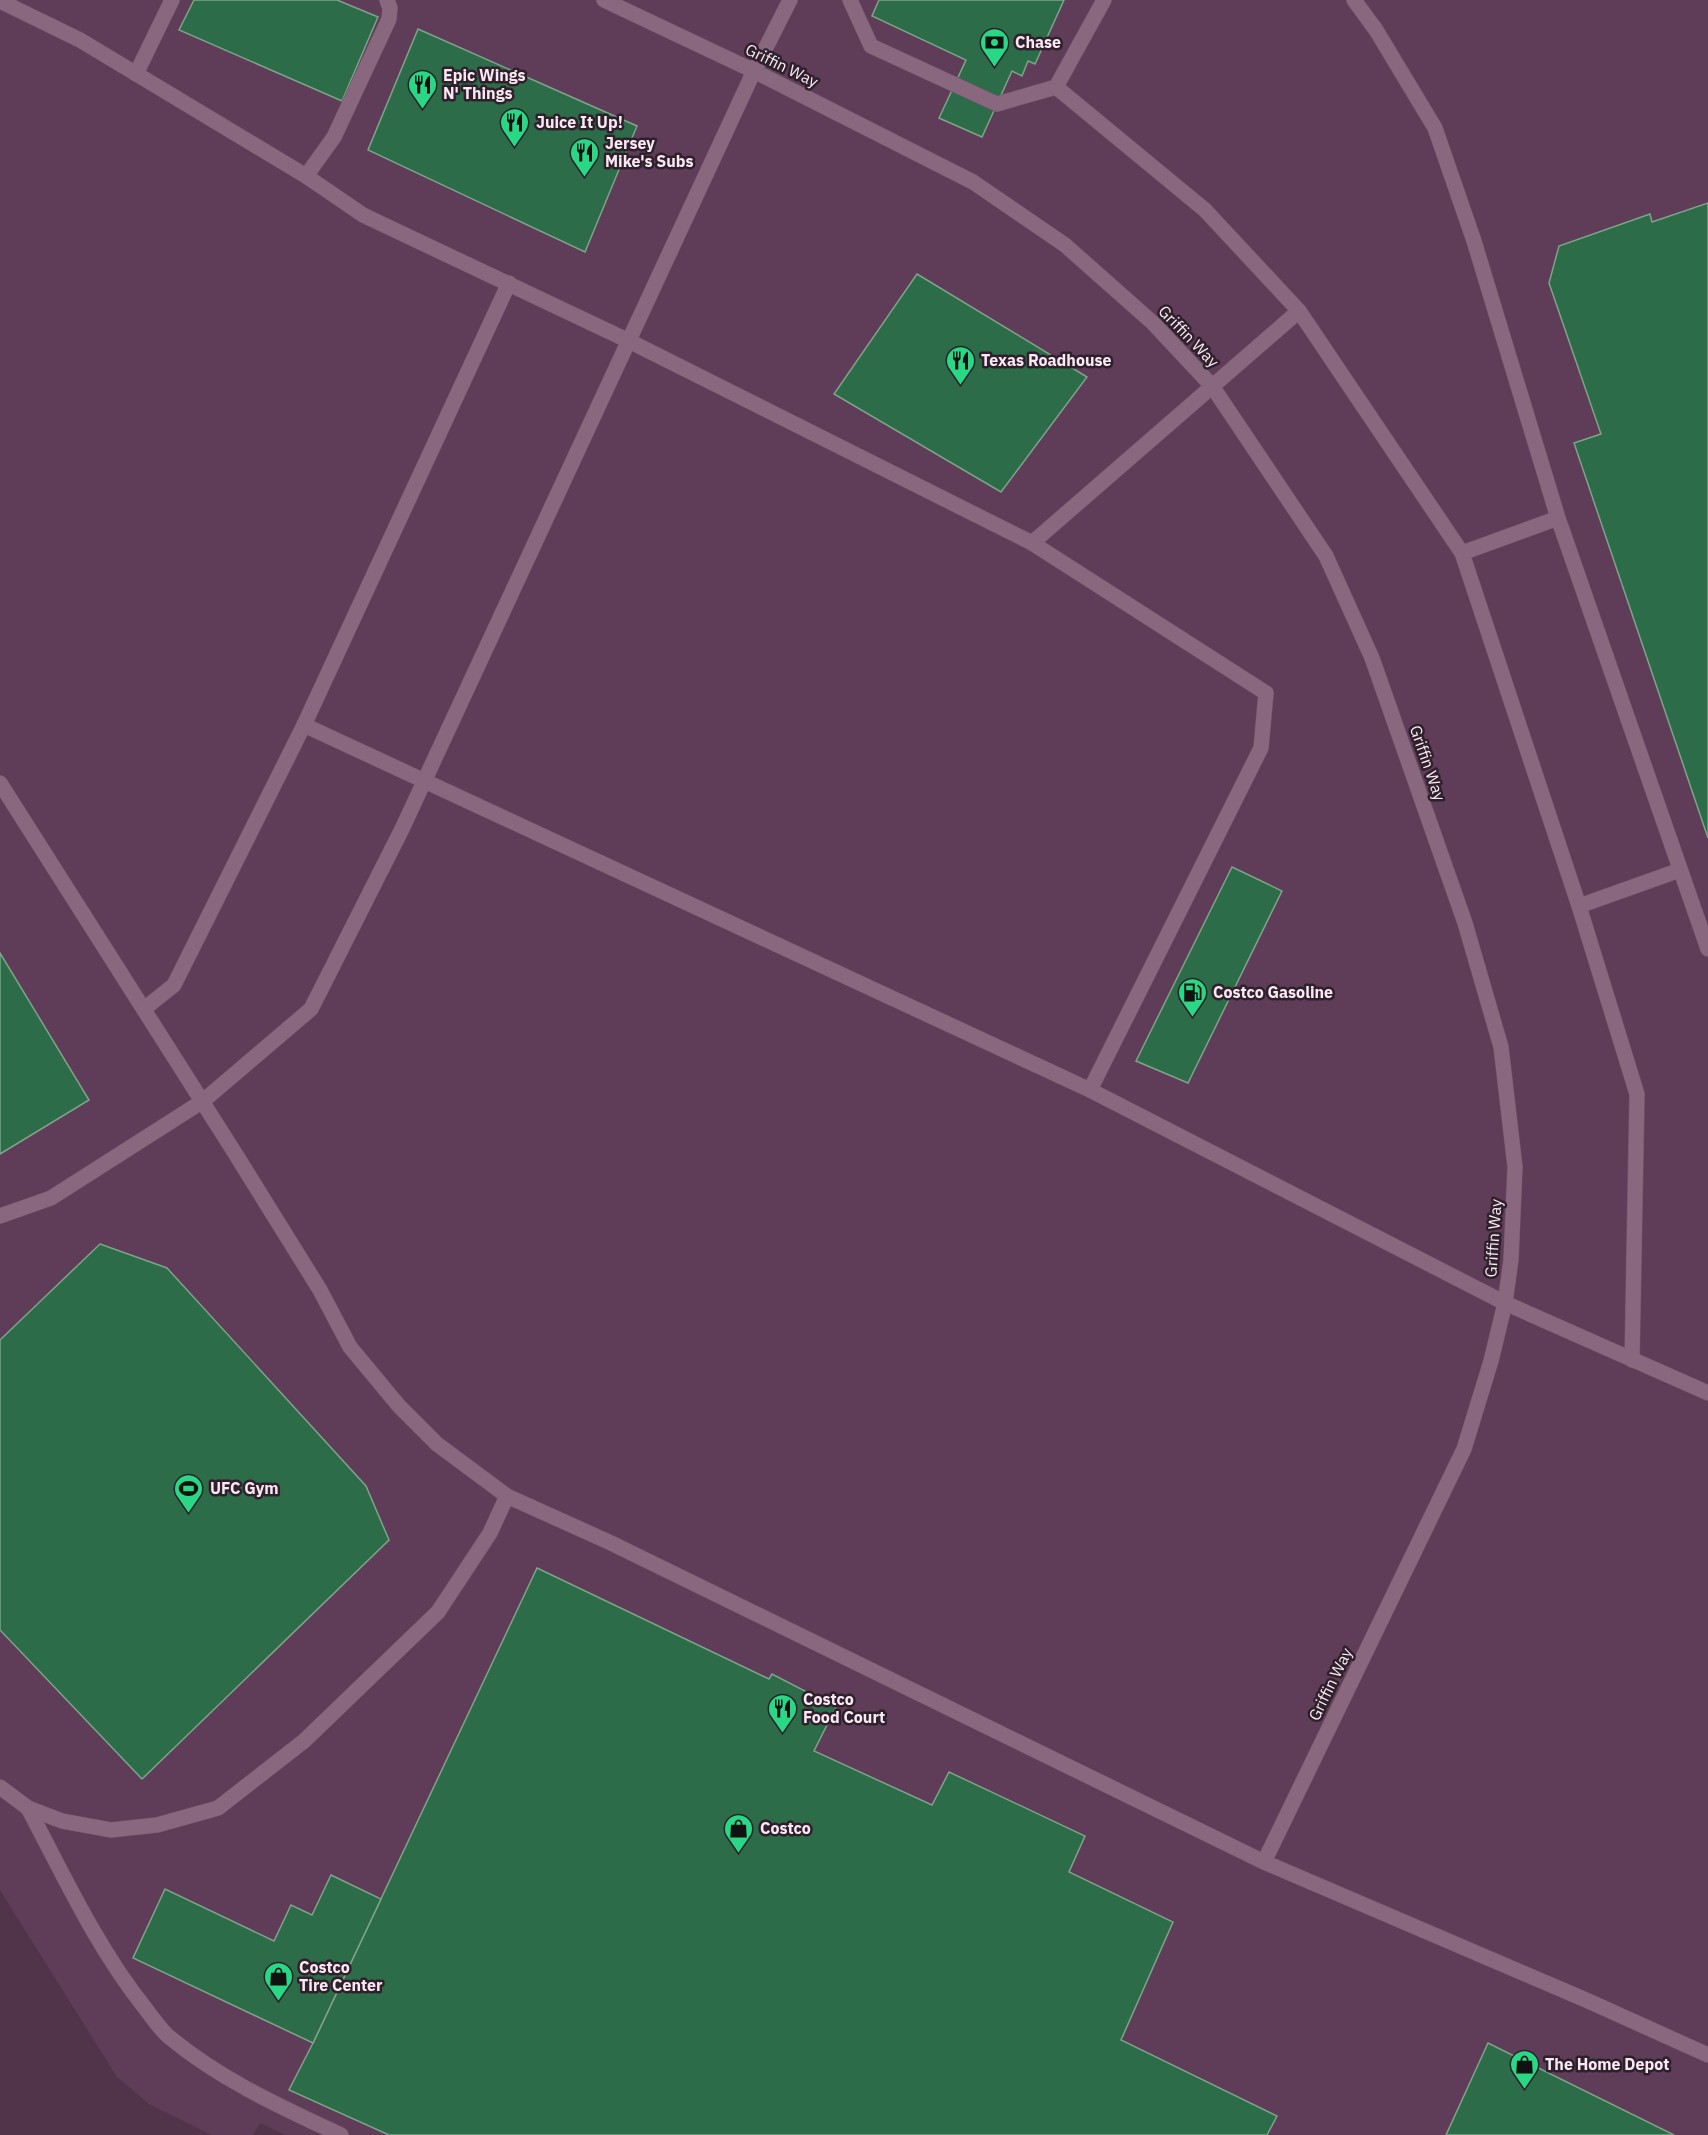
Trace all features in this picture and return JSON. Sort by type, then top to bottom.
[{"type":"street","points":[[136,74],[172,0]]},
{"type":"street","points":[[306,176],[334,137],[389,19],[390,8],[387,0]]},
{"type":"street","name":"Griffin Way","points":[[604,0],[754,71],[973,182],[1065,245],[1153,323],[1212,386],[1326,556],[1372,658],[1465,923],[1501,1047],[1515,1167],[1511,1260],[1505,1303],[1491,1361],[1464,1449],[1264,1862]]},
{"type":"street","points":[[0,1216],[51,1198],[203,1101],[311,1009],[425,780],[754,71],[790,0]]},
{"type":"street","points":[[850,0],[871,46],[997,104],[1056,87],[1104,0]]},
{"type":"street","points":[[1354,0],[1376,30],[1435,128],[1474,241],[1558,518],[1708,949]]},
{"type":"street","points":[[9,3],[80,40],[306,176],[363,215],[629,341],[1032,543],[1266,693],[1261,748],[1090,1090]]},
{"type":"street","points":[[1056,87],[1205,210],[1299,311],[1462,554],[1579,906],[1637,1094],[1632,1360]]},
{"type":"street","points":[[144,1009],[174,985],[304,724],[509,283]]},
{"type":"street","points":[[1032,543],[1299,311]]},
{"type":"street","points":[[1462,554],[1558,518]]},
{"type":"street","points":[[304,724],[1090,1090],[1505,1303],[1708,1393]]},
{"type":"street","points":[[0,783],[203,1101],[320,1290],[350,1347],[399,1406],[437,1444],[507,1496],[612,1544],[1264,1862],[1708,2055]]},
{"type":"street","points":[[1579,906],[1680,870]]},
{"type":"street","points":[[0,1787],[28,1808],[62,1821],[111,1830],[157,1825],[218,1808],[304,1741],[438,1612],[490,1533],[507,1496]]},
{"type":"street","points":[[28,1808],[75,1899],[126,1984],[167,2034],[220,2074],[271,2102],[341,2135]]},
{"type":"shaded area","points":[[0,0],[1708,0],[1708,2135],[285,2135],[260,2123],[253,2135],[212,2135],[149,2104],[117,2077],[0,1890]]},
{"type":"building","points":[[194,0],[337,0],[378,17],[342,101],[179,30]]},
{"type":"building","name":"Chase","points":[[879,0],[1064,0],[1035,64],[1028,61],[1022,76],[1012,71],[982,137],[939,118],[966,60],[872,16]]},
{"type":"building","points":[[418,29],[637,126],[585,252],[368,150]]},
{"type":"building","points":[[1708,203],[1708,838],[1574,443],[1601,434],[1549,283],[1559,246],[1650,214],[1652,222]]},
{"type":"building","name":"Texas Roadhouse","points":[[917,274],[1087,377],[1001,492],[834,394]]},
{"type":"building","points":[[1232,867],[1282,891],[1188,1083],[1136,1061]]},
{"type":"building","points":[[0,953],[89,1100],[0,1154]]},
{"type":"building","name":"UFC Gym","points":[[100,1244],[167,1268],[366,1486],[389,1540],[142,1779],[0,1630],[0,1340]]},
{"type":"building","name":"Costco","points":[[537,1568],[769,1679],[772,1674],[836,1707],[814,1751],[932,1805],[949,1772],[1085,1836],[1069,1872],[1173,1922],[1121,2040],[1277,2116],[1267,2135],[389,2135],[289,2090]]},
{"type":"building","name":"Costco Tire Center","points":[[331,1875],[381,1899],[313,2043],[133,1958],[165,1889],[274,1941],[291,1905],[312,1915]]},
{"type":"building","name":"The Home Depot","points":[[1488,2043],[1674,2135],[1446,2135]]},
{"type":"place","name":"Chase","points":[[994,68]]},
{"type":"place","name":"Epic Wings N' Things","points":[[422,110]]},
{"type":"place","name":"Juice It Up!","points":[[515,148]]},
{"type":"place","name":"Jersey Mike's Subs","points":[[584,178]]},
{"type":"place","name":"Texas Roadhouse","points":[[960,386]]},
{"type":"place","name":"Costco Gasoline","points":[[1192,1018]]},
{"type":"place","name":"UFC Gym","points":[[189,1514]]},
{"type":"place","name":"Costco Food Court","points":[[782,1734]]},
{"type":"place","name":"Costco","points":[[739,1854]]},
{"type":"place","name":"Costco Tire Center","points":[[278,2002]]},
{"type":"place","name":"The Home Depot","points":[[1524,2090]]}]
